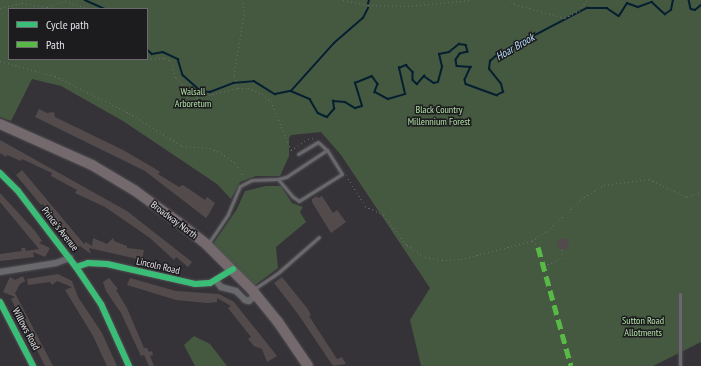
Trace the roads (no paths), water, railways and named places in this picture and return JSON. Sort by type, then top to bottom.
[{"type":"highway","name":"Broadway North","points":[[0,124],[92,165],[134,190],[206,245],[233,269],[254,293],[278,322],[308,366]]},
{"type":"street","name":"Prince's Avenue","points":[[0,173],[18,191],[70,258],[101,304],[129,366]]},
{"type":"street","points":[[0,272],[56,263],[70,258]]},
{"type":"street","name":"Lincoln Road","points":[[76,267],[88,263],[107,264],[194,284],[216,281],[233,269]]},
{"type":"street","points":[[216,281],[221,287],[236,291],[245,300],[249,301],[254,293]]},
{"type":"street","name":"Willows Road","points":[[0,302],[33,366]]},
{"type":"lane","points":[[279,179],[293,198],[299,201],[342,174],[327,150],[318,142],[298,154]]},
{"type":"lane","points":[[206,245],[221,225],[240,186],[245,182],[286,178],[327,150]]},
{"type":"lane","points":[[254,293],[319,237]]},
{"type":"lane","points":[[680,294],[680,366]]},
{"type":"waterway","name":"Hoar Brook","points":[[85,0],[103,8]]},
{"type":"waterway","points":[[368,4],[369,0]]},
{"type":"waterway","name":"Hoar Brook","points":[[148,50],[152,54],[163,52],[178,59],[183,75],[201,91],[210,92],[233,83],[254,81],[275,94],[291,91],[310,99],[318,113],[327,117],[334,109],[333,101],[345,102],[355,108],[362,106],[355,83],[372,76],[378,84],[375,92],[388,99],[405,94],[399,68],[406,65],[413,72],[413,80],[417,84],[424,76],[434,83],[438,82],[442,67],[439,54],[449,52],[459,44],[466,45],[468,52],[460,54],[456,60],[457,66],[471,67],[465,80],[466,84],[497,95],[503,92],[501,84],[489,69],[490,61],[497,55],[587,8],[607,8],[619,16],[627,3],[638,7],[652,2],[665,14],[671,10],[673,0]]},
{"type":"waterway","name":"Hoar Brook","points":[[689,0],[691,9],[695,10],[701,5]]},
{"type":"waterway","points":[[291,91],[334,43],[363,18],[368,8]]},
{"type":"park label","name":"Walsall Arboretum","points":[[193,96]]},
{"type":"park label","name":"Black Country Millennium Forest","points":[[439,114]]},
{"type":"park label","name":"Sutton Road Allotments","points":[[643,326]]}]
